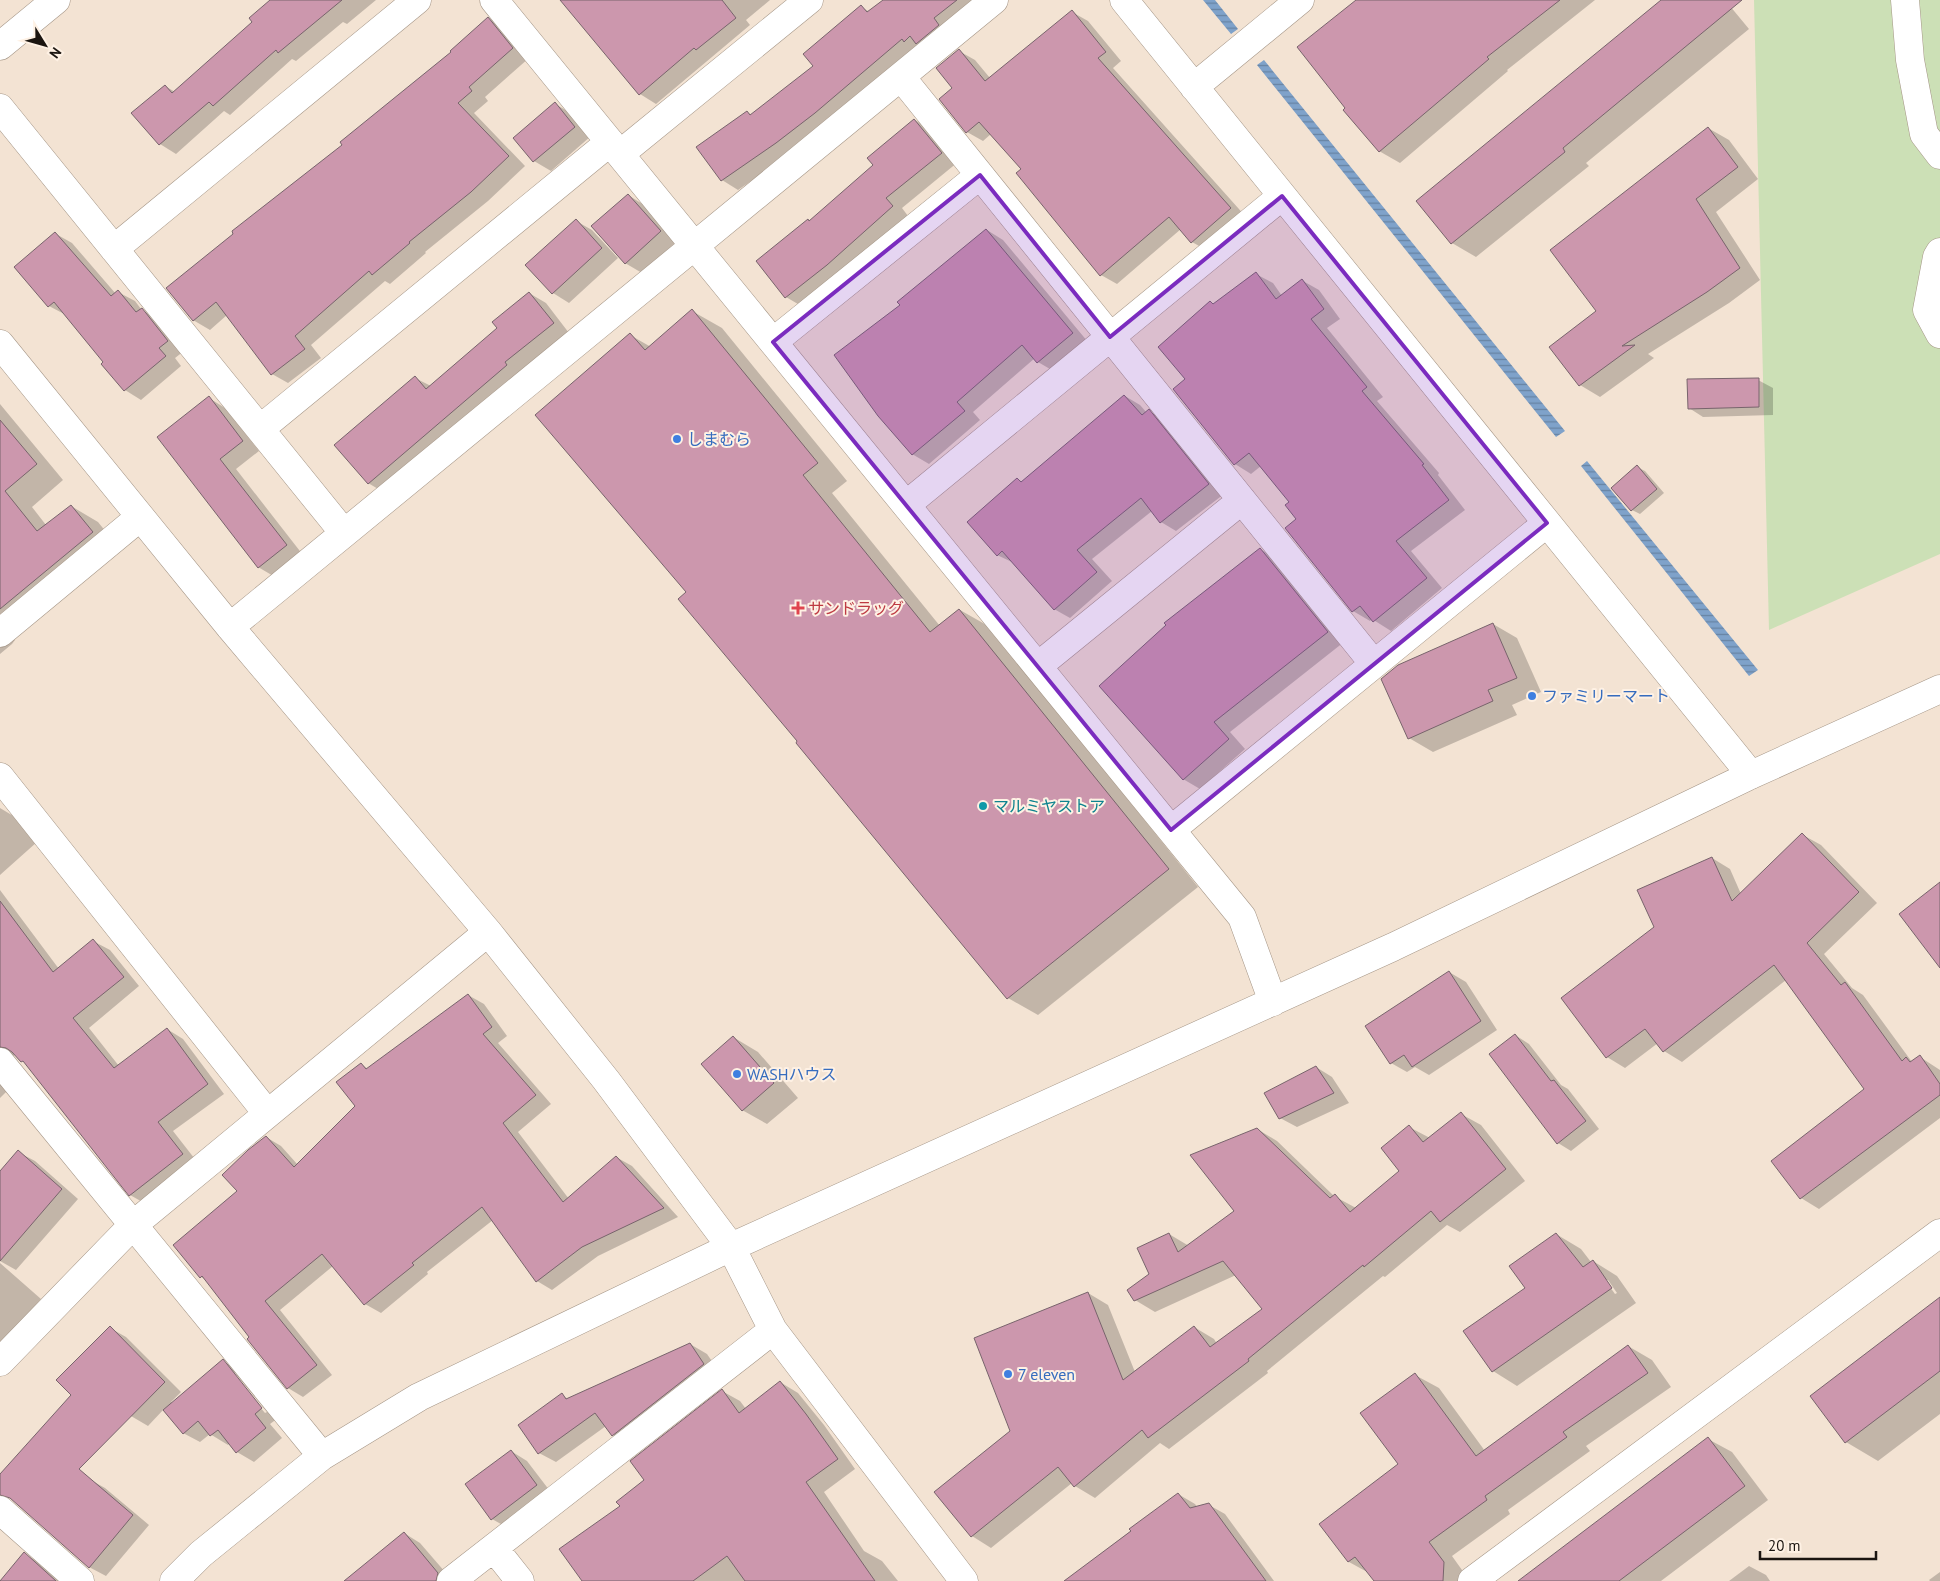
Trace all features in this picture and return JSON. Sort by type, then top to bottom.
[{"type":"street","points":[[0,46],[56,0]]},
{"type":"street","points":[[114,250],[417,0]]},
{"type":"street","points":[[494,0],[1242,917],[1272,1002]]},
{"type":"street","points":[[260,429],[615,148],[809,0]]},
{"type":"street","points":[[230,627],[994,0]]},
{"type":"street","points":[[1124,0],[1751,775]]},
{"type":"street","points":[[1194,87],[1300,0]]},
{"type":"street","points":[[1905,0],[1910,60],[1924,134],[1940,155]]},
{"type":"street","points":[[901,76],[1374,664]]},
{"type":"street","points":[[0,108],[344,532]]},
{"type":"street","points":[[773,342],[980,175]]},
{"type":"street","points":[[906,505],[1282,196]]},
{"type":"street","points":[[1940,252],[1937,257],[1927,310],[1940,334]]},
{"type":"street","points":[[0,344],[230,627],[488,932],[606,1080],[732,1247],[773,1330],[964,1581]]},
{"type":"street","points":[[1038,666],[1242,500]]},
{"type":"street","points":[[0,633],[140,517]]},
{"type":"street","points":[[1171,830],[1547,523]]},
{"type":"street","points":[[174,1581],[201,1554],[322,1456],[419,1397],[732,1247],[1393,947],[1751,775],[1940,689]]},
{"type":"street","points":[[0,776],[267,1113]]},
{"type":"street","points":[[0,1362],[133,1225],[488,932]]},
{"type":"street","points":[[0,1062],[322,1456]]},
{"type":"street","points":[[1472,1581],[1940,1233]]},
{"type":"street","points":[[452,1581],[773,1330]]},
{"type":"street","points":[[0,1510],[80,1581]]},
{"type":"street","points":[[494,1548],[520,1581]]},
{"type":"highlighted area","points":[[980,175],[1110,337],[1282,196],[1547,523],[1171,830],[773,342]]},
{"type":"green space","points":[[1754,0],[1940,0],[1940,554],[1769,630]]},
{"type":"water","points":[[1203,0],[1215,0],[1238,29],[1231,34]]},
{"type":"water","points":[[1264,60],[1565,431],[1556,437],[1257,65]]},
{"type":"water","points":[[1587,461],[1758,670],[1749,676],[1581,466]]},
{"type":"building","points":[[270,0],[342,0],[278,53],[276,50],[213,106],[209,102],[159,145],[131,113],[165,85],[172,93],[252,22],[249,18]]},
{"type":"building","points":[[560,0],[722,0],[736,18],[696,50],[694,48],[639,95]]},
{"type":"building","points":[[883,0],[957,0],[934,18],[939,25],[916,44],[910,36],[904,42],[902,39],[815,113],[721,181],[696,147],[747,111],[750,115],[813,66],[803,54],[861,5],[867,12]]},
{"type":"building","points":[[1356,0],[1560,0],[1487,57],[1489,59],[1379,152],[1343,110],[1345,108],[1297,47]]},
{"type":"building","points":[[1661,0],[1742,0],[1563,148],[1565,152],[1451,244],[1416,201]]},
{"type":"building","points":[[1072,10],[1106,52],[1098,58],[1231,208],[1191,243],[1169,217],[1100,276],[1016,173],[1021,169],[979,122],[966,133],[939,99],[952,88],[936,68],[959,49],[985,81]]},
{"type":"building","points":[[488,17],[513,48],[469,87],[472,91],[458,103],[509,156],[471,192],[409,242],[372,275],[369,271],[295,336],[305,349],[271,375],[216,302],[193,321],[166,288],[233,234],[232,231],[342,145],[340,142],[451,52]]},
{"type":"building","points":[[555,102],[575,127],[533,162],[513,138]]},
{"type":"building","points":[[914,119],[942,153],[886,198],[893,206],[827,265],[785,298],[756,261],[808,219],[809,221],[873,165],[867,158]]},
{"type":"building","points":[[1708,127],[1738,167],[1696,199],[1740,268],[1707,292],[1622,346],[1635,345],[1579,386],[1549,347],[1596,311],[1550,250]]},
{"type":"building","points":[[628,194],[661,231],[625,264],[591,226]]},
{"type":"building","points":[[576,219],[602,248],[552,294],[525,265]]},
{"type":"building","points":[[986,229],[1073,333],[1037,363],[1022,345],[957,402],[965,411],[912,455],[878,416],[834,355],[900,305],[897,302]]},
{"type":"building","points":[[55,232],[111,296],[118,290],[136,312],[142,308],[168,341],[159,348],[166,356],[124,391],[54,302],[48,307],[14,267]]},
{"type":"building","points":[[1256,272],[1276,299],[1302,279],[1324,309],[1311,319],[1367,387],[1362,391],[1424,464],[1422,465],[1449,500],[1396,541],[1427,578],[1373,622],[1360,606],[1352,612],[1285,528],[1296,519],[1285,505],[1289,502],[1249,453],[1234,465],[1173,389],[1185,379],[1158,347],[1210,301],[1213,304]]},
{"type":"building","points":[[529,292],[554,323],[505,362],[507,365],[368,484],[334,445],[415,376],[426,389],[497,328],[492,322]]},
{"type":"building","points":[[692,309],[818,463],[803,475],[930,632],[959,609],[1169,869],[1007,999],[796,743],[797,741],[678,599],[686,592],[535,415],[630,333],[645,350]]},
{"type":"building","points":[[1759,378],[1759,407],[1688,409],[1687,379]]},
{"type":"building","points":[[1124,395],[1142,415],[1149,409],[1209,484],[1160,523],[1141,498],[1077,550],[1097,572],[1054,610],[1002,551],[997,556],[967,522],[1017,478],[1021,482]]},
{"type":"building","points":[[209,396],[243,441],[220,459],[287,545],[258,568],[157,437]]},
{"type":"building","points":[[0,420],[37,464],[5,491],[37,531],[71,505],[93,532],[0,609]]},
{"type":"building","points":[[1637,465],[1657,489],[1631,511],[1611,488]]},
{"type":"building","points":[[1260,548],[1328,632],[1214,722],[1229,739],[1183,780],[1099,686],[1166,625],[1164,623]]},
{"type":"building","points":[[1493,623],[1517,678],[1488,690],[1493,701],[1408,739],[1381,679],[1398,665]]},
{"type":"building","points":[[1802,833],[1859,892],[1807,943],[1841,985],[1845,982],[1902,1061],[1906,1057],[1910,1062],[1920,1055],[1940,1084],[1940,1095],[1800,1199],[1771,1161],[1864,1089],[1774,965],[1663,1052],[1645,1029],[1606,1058],[1561,998],[1654,927],[1637,890],[1712,857],[1732,901]]},
{"type":"building","points":[[1940,882],[1940,968],[1899,914]]},
{"type":"building","points":[[0,901],[53,972],[93,939],[124,977],[73,1018],[114,1068],[167,1028],[208,1084],[158,1122],[183,1154],[129,1196],[23,1061],[21,1062],[6,1048],[0,1047]]},
{"type":"building","points":[[1449,971],[1481,1021],[1412,1067],[1404,1055],[1390,1064],[1365,1026]]},
{"type":"building","points":[[468,994],[492,1027],[483,1034],[536,1095],[503,1123],[563,1202],[616,1156],[664,1208],[582,1247],[536,1282],[482,1207],[412,1263],[414,1265],[364,1305],[322,1254],[265,1301],[317,1365],[287,1389],[247,1339],[249,1337],[202,1276],[200,1278],[173,1245],[237,1191],[222,1175],[248,1150],[266,1136],[294,1167],[355,1106],[336,1082],[361,1063],[366,1069]]},
{"type":"building","points":[[1515,1034],[1551,1081],[1554,1080],[1586,1121],[1557,1144],[1489,1054]]},
{"type":"building","name":"WASHハウス","points":[[733,1036],[774,1083],[742,1111],[701,1064]]},
{"type":"building","points":[[1316,1066],[1334,1093],[1279,1119],[1264,1093]]},
{"type":"building","points":[[1461,1112],[1506,1169],[1440,1222],[1431,1211],[1248,1359],[1249,1361],[1148,1438],[1142,1430],[1074,1487],[1058,1467],[971,1537],[934,1492],[1010,1431],[974,1338],[1088,1292],[1123,1380],[1194,1326],[1210,1347],[1262,1309],[1223,1261],[1134,1301],[1127,1290],[1149,1274],[1137,1248],[1169,1233],[1178,1252],[1234,1211],[1190,1155],[1257,1128],[1330,1198],[1335,1194],[1350,1212],[1399,1171],[1381,1148],[1409,1125],[1423,1142]]},
{"type":"building","points":[[18,1150],[62,1189],[0,1261],[0,1171]]},
{"type":"building","points":[[1556,1233],[1583,1267],[1593,1260],[1612,1288],[1492,1372],[1463,1331],[1525,1288],[1509,1266]]},
{"type":"building","points":[[1940,1297],[1940,1371],[1845,1443],[1810,1396]]},
{"type":"building","points":[[110,1326],[165,1382],[79,1469],[133,1515],[89,1568],[10,1498],[0,1495],[0,1474],[71,1395],[56,1380]]},
{"type":"building","points":[[690,1343],[704,1364],[612,1436],[595,1413],[538,1454],[518,1425],[562,1393],[566,1399]]},
{"type":"building","points":[[1628,1345],[1648,1373],[1563,1432],[1567,1437],[1485,1496],[1487,1500],[1429,1542],[1444,1562],[1443,1581],[1374,1581],[1355,1557],[1348,1562],[1319,1524],[1398,1464],[1360,1413],[1415,1373],[1476,1456]]},
{"type":"building","points":[[223,1359],[262,1408],[255,1414],[266,1428],[236,1453],[218,1430],[210,1436],[198,1421],[183,1434],[163,1410]]},
{"type":"building","points":[[780,1381],[838,1459],[806,1482],[875,1581],[745,1581],[727,1556],[693,1581],[582,1581],[559,1549],[620,1506],[616,1502],[644,1480],[630,1461],[722,1389],[739,1413]]},
{"type":"building","points":[[1708,1437],[1745,1486],[1619,1581],[1518,1581]]},
{"type":"building","points":[[511,1450],[537,1485],[491,1520],[465,1484]]},
{"type":"building","points":[[1178,1493],[1190,1508],[1209,1503],[1266,1581],[1064,1581],[1131,1531],[1129,1529]]},
{"type":"building","points":[[404,1532],[438,1573],[436,1581],[344,1581]]},
{"type":"building","points":[[24,1552],[56,1581],[0,1581]]},
{"type":"place","name":"しまむら","points":[[677,439]]},
{"type":"place","name":"サンドラッグ","points":[[798,608]]},
{"type":"place","name":"ファミリーマート","points":[[1532,696]]},
{"type":"place","name":"マルミヤストア","points":[[983,806]]},
{"type":"place","name":"WASHハウス","points":[[737,1074]]},
{"type":"place","name":"7 eleven","points":[[1008,1374]]}]
